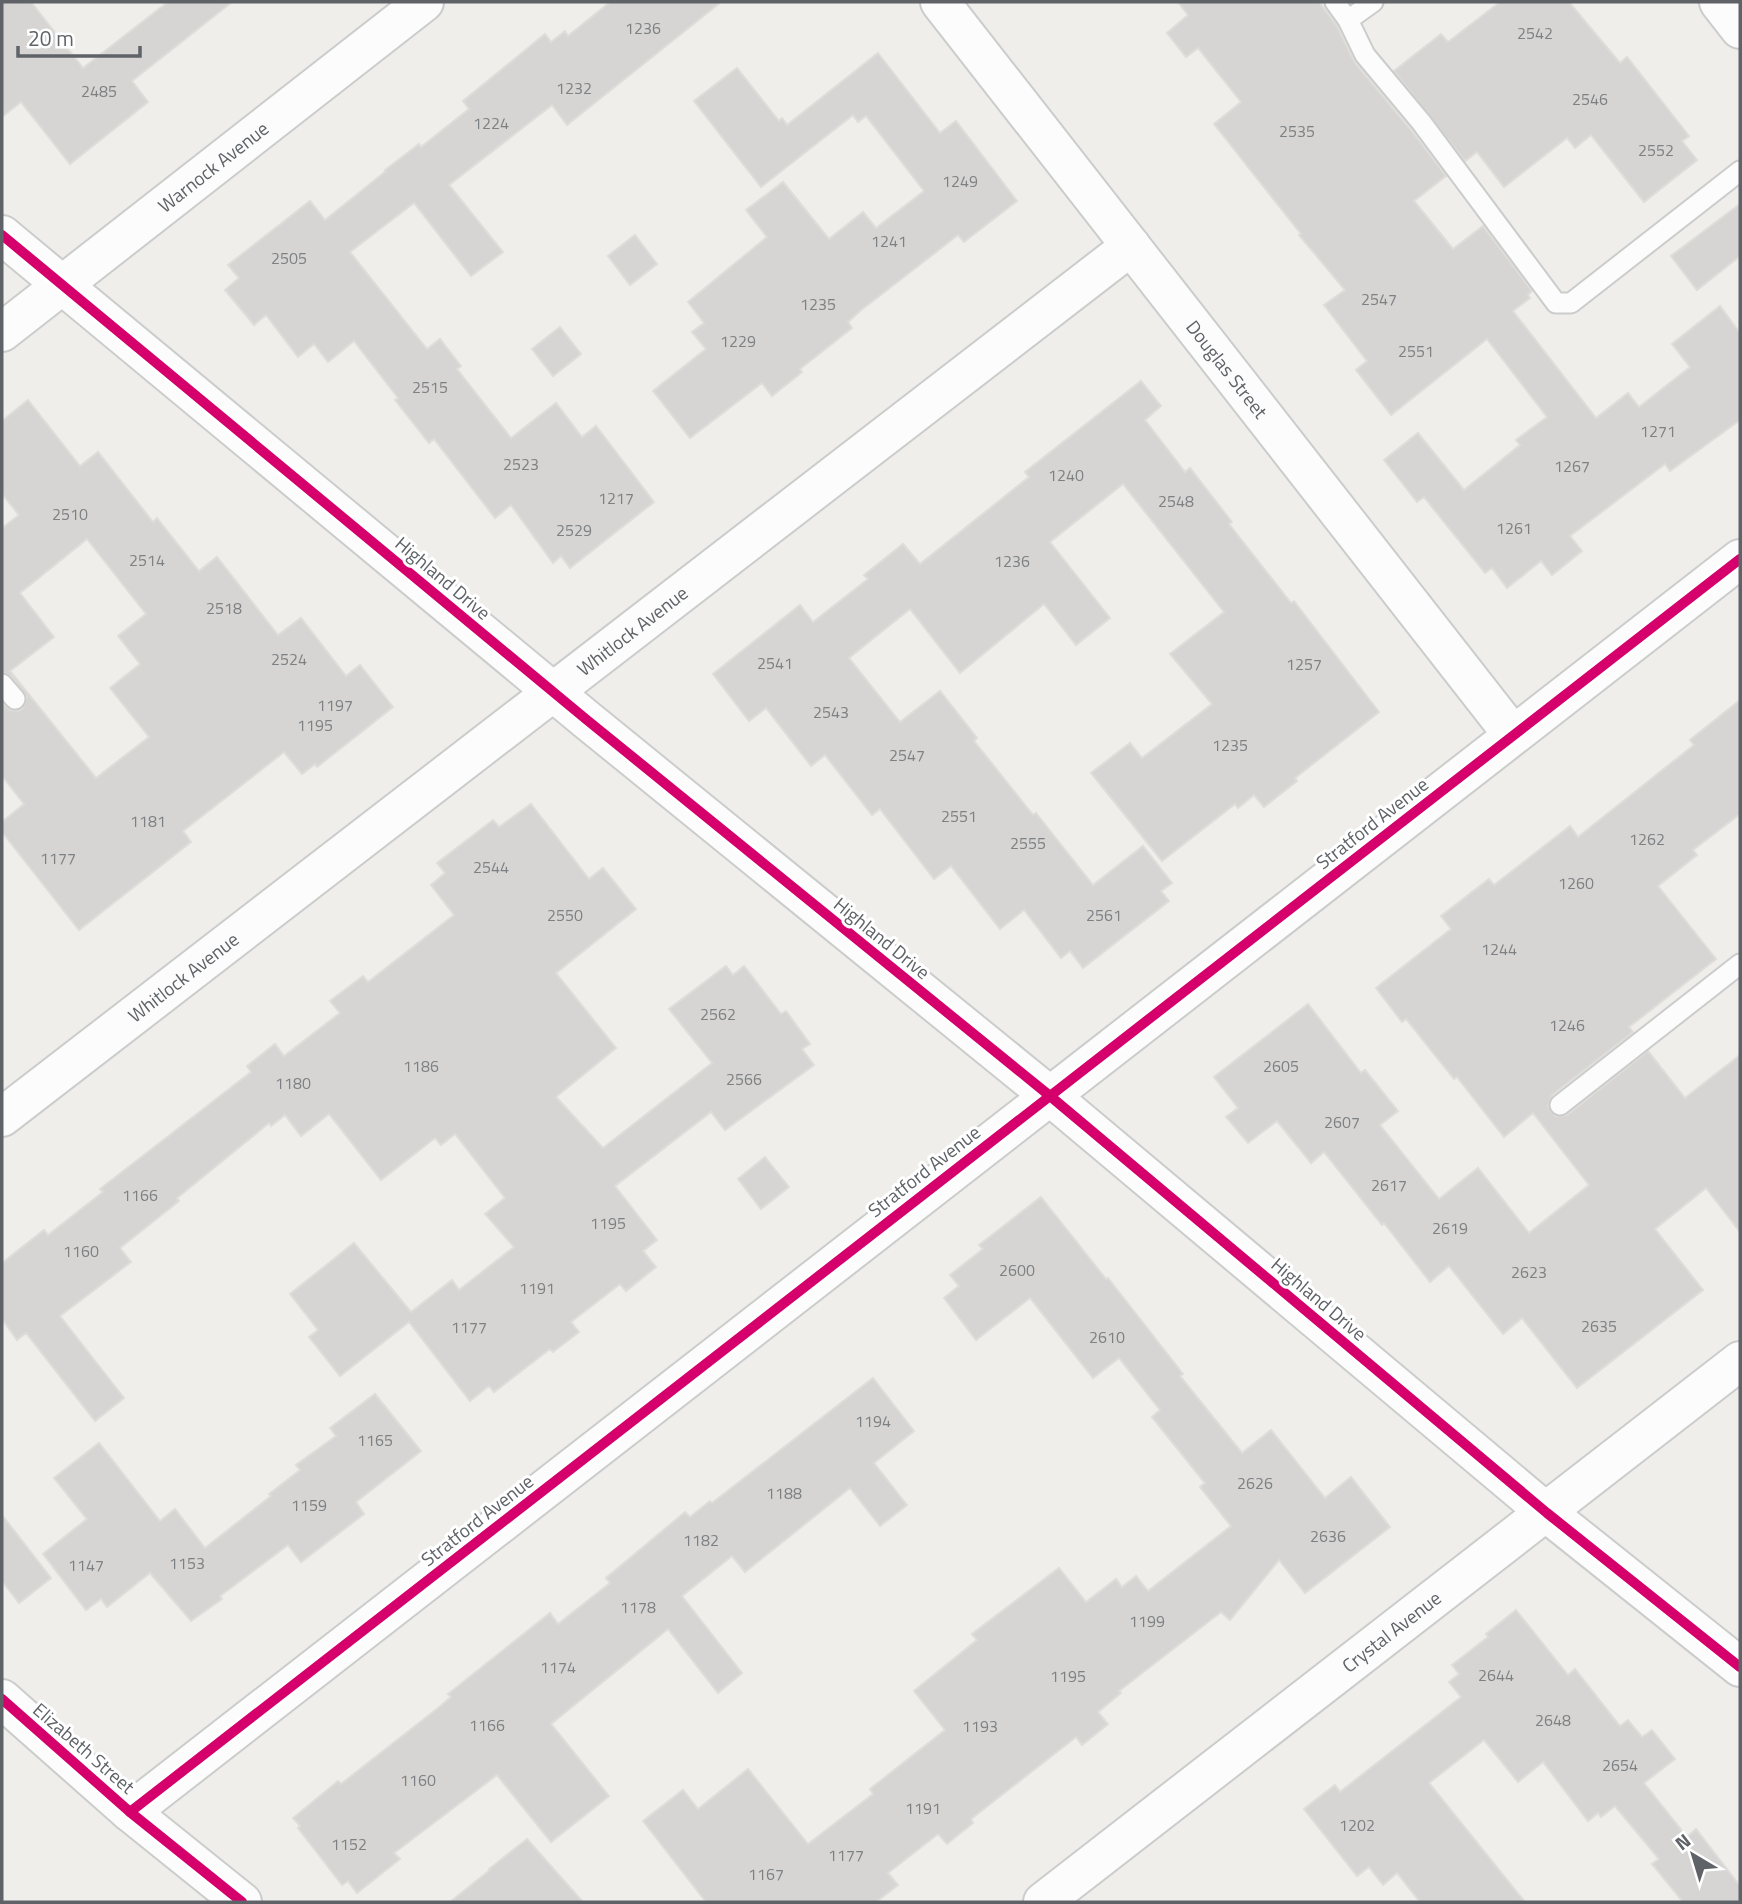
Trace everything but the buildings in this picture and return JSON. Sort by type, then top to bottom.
[{"type":"street","name":"Warnock Avenue","points":[[2,332],[424,2]]},
{"type":"street","name":"Douglas Street","points":[[940,2],[1513,735]]},
{"type":"street","points":[[1719,2],[1740,29]]},
{"type":"street","name":"Highland Drive","points":[[2,235],[551,691],[1049,1096],[1547,1513],[1740,1667]]},
{"type":"street","name":"Whitlock Avenue","points":[[2,1117],[1131,246]]},
{"type":"street","name":"Stratford Avenue","points":[[130,1812],[1740,559]]},
{"type":"street","name":"Crystal Avenue","points":[[1043,1902],[1740,1361]]},
{"type":"street","name":"Elizabeth Street","points":[[2,1699],[130,1812],[242,1902]]},
{"type":"lane","points":[[1335,2],[1348,20],[1364,55],[1422,122],[1556,303],[1571,303],[1740,172]]},
{"type":"lane","points":[[1348,20],[1373,2]]},
{"type":"lane","points":[[1560,1105],[1740,964]]},
{"type":"cycle path","points":[[2,235],[587,720],[1050,1096],[1547,1513],[1740,1667]]},
{"type":"cycle path","points":[[130,1812],[1740,559]]},
{"type":"cycle path","points":[[2,1699],[130,1812],[242,1902]]}]
